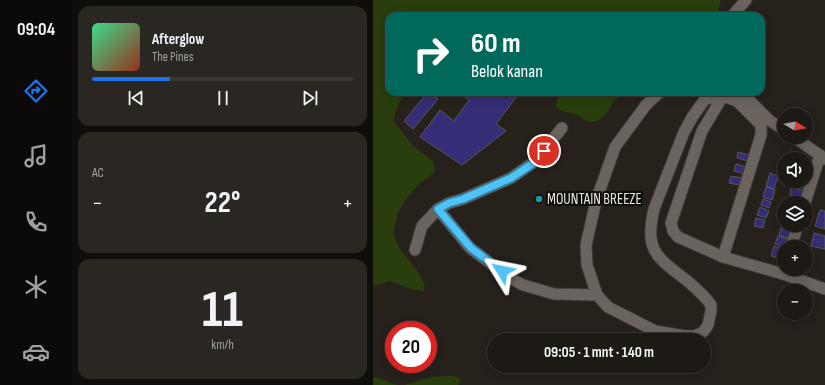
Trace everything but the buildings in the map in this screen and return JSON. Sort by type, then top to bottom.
[{"type":"street","points":[[735,12],[745,0]]},
{"type":"street","points":[[656,96],[646,105],[615,147],[596,201],[586,245],[587,265],[597,295],[608,307],[655,331],[685,336],[695,336],[704,332],[710,318],[711,306],[693,285],[658,256],[651,238],[651,222],[657,202],[685,132],[693,116],[705,99],[723,96],[741,96],[777,125]]},
{"type":"street","points":[[723,96],[703,131],[671,223],[673,231],[678,237],[723,257],[777,270]]},
{"type":"street","points":[[723,257],[761,135],[761,125],[741,96]]},
{"type":"street","points":[[415,250],[422,226],[438,209],[449,203],[463,199],[511,178],[535,162],[562,128]]},
{"type":"street","points":[[803,144],[822,157],[808,196]]},
{"type":"street","points":[[438,209],[471,248],[510,278],[523,285],[554,294],[597,295]]},
{"type":"street","points":[[793,276],[825,289]]},
{"type":"green space","points":[[373,0],[721,0],[718,12],[385,12],[385,96],[403,96],[394,118],[395,123],[413,146],[433,161],[435,172],[416,187],[406,199],[398,213],[393,233],[400,249],[419,273],[425,286],[423,291],[408,288],[390,281],[373,286]]},
{"type":"green space","points":[[557,96],[620,96],[604,116],[592,122],[556,107]]},
{"type":"green space","points":[[451,376],[461,378],[458,385],[404,385],[432,377]]},
{"type":"green space","points":[[373,377],[393,383],[399,385],[373,385]]},
{"type":"place","name":"MOUNTAIN BREEZE","points":[[539,199]]},
{"type":"route","points":[[502,271],[471,248],[438,209],[449,203],[463,199],[511,178],[535,162],[544,151]]}]
